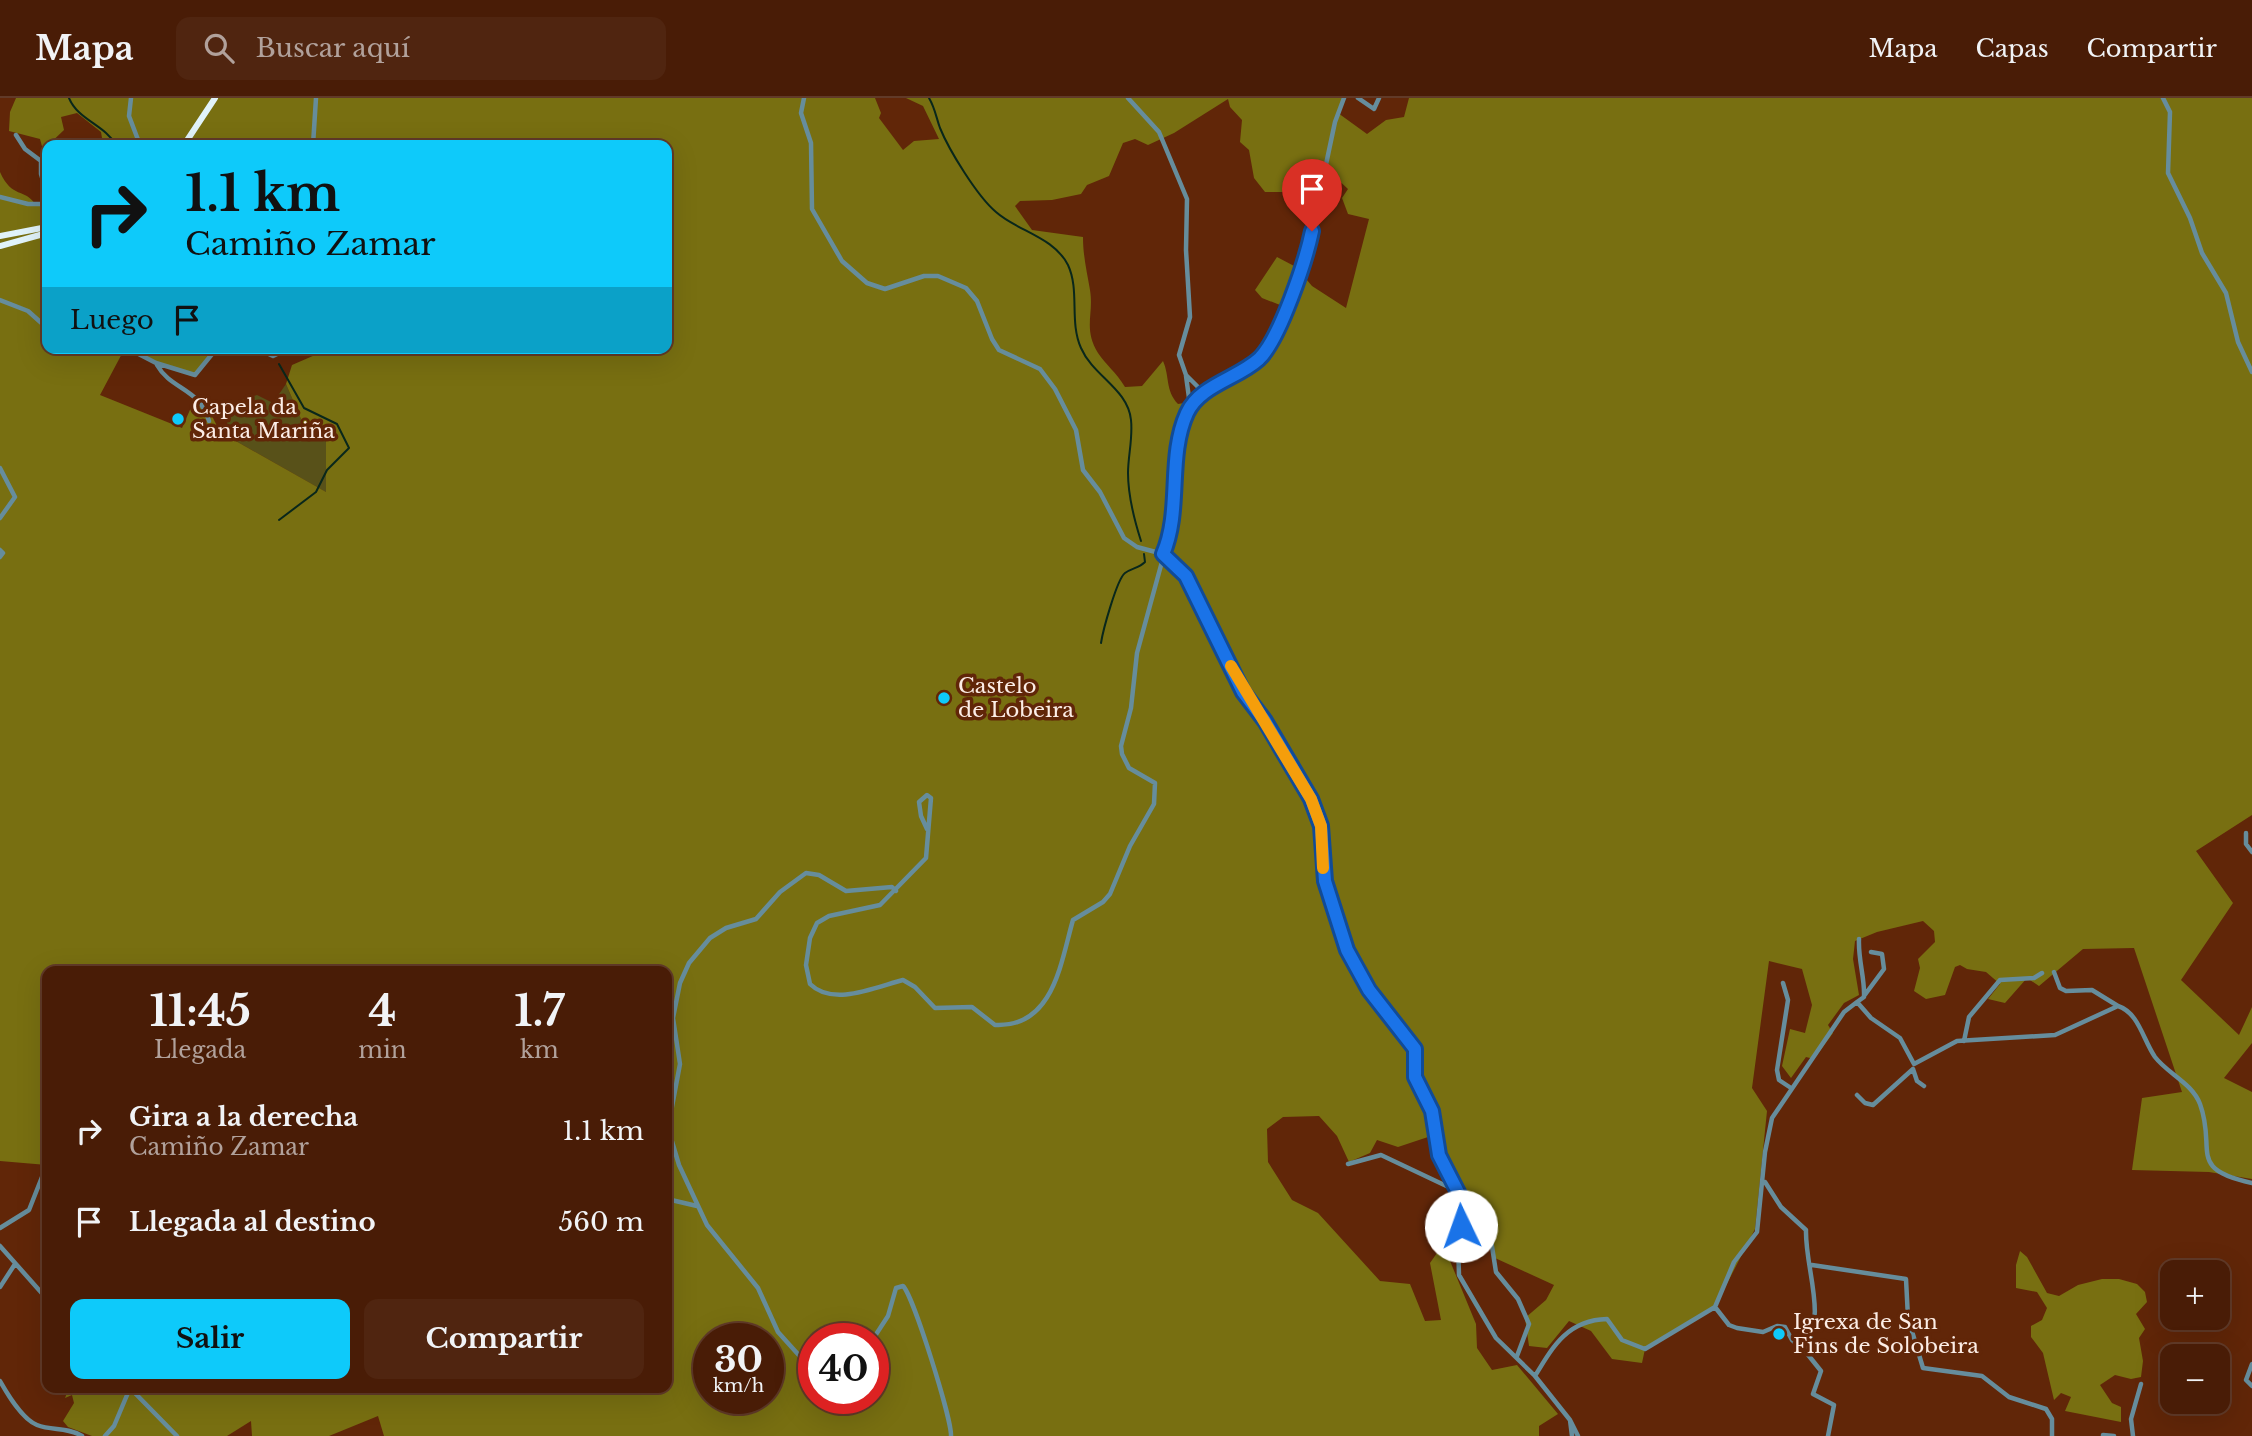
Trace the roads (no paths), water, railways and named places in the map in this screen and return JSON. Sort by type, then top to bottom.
[{"type":"highway","points":[[187,140],[215,98]]},
{"type":"highway","points":[[0,236],[42,231]]},
{"type":"highway","points":[[0,244],[42,231]]},
{"type":"street","points":[[131,98],[129,116],[138,140]]},
{"type":"street","points":[[313,140],[316,98]]},
{"type":"street","points":[[804,98],[801,113],[811,143],[812,209],[842,261],[867,283],[885,289],[923,276],[938,276],[966,288],[977,301],[999,350],[1040,369],[1055,389],[1076,430],[1083,470],[1100,492],[1124,538],[1129,543],[1163,554],[1186,576],[1243,692],[1265,721],[1311,799],[1321,826],[1325,881],[1347,950],[1369,990],[1415,1049],[1415,1077],[1432,1111],[1443,1165],[1459,1192],[1464,1211],[1458,1241],[1459,1275],[1496,1338],[1535,1376],[1570,1420],[1578,1436]]},
{"type":"street","points":[[1128,98],[1159,132],[1187,200],[1186,250],[1190,317],[1178,355],[1186,375],[1190,407]]},
{"type":"street","points":[[927,829],[918,808],[919,802],[927,795],[931,798],[926,858],[880,905],[829,916],[817,923],[810,938],[807,977],[815,989],[834,995],[878,989],[903,980],[915,987],[935,1008],[972,1007],[989,1021],[1000,1025],[1023,1019],[1048,998],[1064,962],[1073,920],[1110,894],[1156,795],[1152,779],[1129,768],[1121,746],[1130,708],[1137,653],[1170,517],[1177,444],[1190,407],[1203,392],[1243,371],[1261,357],[1269,344],[1304,268],[1334,127],[1344,98]]},
{"type":"street","points":[[1359,98],[1374,110],[1379,98]]},
{"type":"street","points":[[2163,98],[2170,112],[2168,173],[2190,218],[2202,253],[2226,293],[2238,342],[2252,372]]},
{"type":"street","points":[[16,135],[25,149],[41,161],[42,178]]},
{"type":"street","points":[[0,197],[28,204],[42,204]]},
{"type":"street","points":[[0,300],[29,312],[42,324]]},
{"type":"street","points":[[139,354],[156,363],[195,375],[212,354]]},
{"type":"street","points":[[156,363],[162,374],[204,404],[209,421]]},
{"type":"street","points":[[1186,375],[1203,392]]},
{"type":"street","points":[[0,468],[15,497],[0,518]]},
{"type":"street","points":[[0,550],[3,553],[0,557]]},
{"type":"street","points":[[2246,833],[2246,844],[2252,852]]},
{"type":"street","points":[[672,1107],[680,1064],[673,1018],[680,983],[689,963],[710,938],[726,928],[756,919],[779,892],[806,873],[819,875],[846,891],[892,887],[896,891]]},
{"type":"street","points":[[1859,939],[1857,959],[1864,997]]},
{"type":"street","points":[[1535,1376],[1572,1327],[1593,1319],[1607,1319],[1622,1340],[1645,1349],[1715,1307],[1734,1262],[1757,1232],[1765,1152],[1772,1118],[1844,1012],[1864,997],[1884,969],[1882,954],[1871,952]]},
{"type":"street","points":[[2054,972],[2060,988],[2066,991],[2092,990],[2134,1019],[2159,1061],[2196,1096],[2203,1114],[2206,1151],[2218,1173],[2252,1183]]},
{"type":"street","points":[[1964,1041],[1969,1017],[2000,979],[2034,978],[2042,973]]},
{"type":"street","points":[[1783,983],[1788,1000],[1777,1070],[1779,1080],[1791,1088]]},
{"type":"street","points":[[1857,1002],[1871,1018],[1900,1038],[1914,1067],[1917,1081],[1924,1086]]},
{"type":"street","points":[[1857,1095],[1865,1103],[1873,1105],[1914,1067],[1957,1041],[2055,1035],[2118,1006]]},
{"type":"street","points":[[672,1142],[679,1166],[707,1225],[758,1288],[778,1332],[798,1354]]},
{"type":"street","points":[[1348,1164],[1381,1155],[1459,1192]]},
{"type":"street","points":[[0,1228],[29,1210],[42,1177]]},
{"type":"street","points":[[1764,1182],[1781,1207],[1806,1230],[1805,1246],[1812,1265],[1814,1337],[1805,1351]]},
{"type":"street","points":[[1454,1183],[1486,1208],[1496,1272],[1511,1288],[1524,1311],[1529,1329],[1517,1356]]},
{"type":"street","points":[[672,1200],[698,1206]]},
{"type":"street","points":[[0,1246],[42,1294]]},
{"type":"street","points":[[0,1287],[15,1264]]},
{"type":"street","points":[[1812,1265],[1906,1279],[1908,1318],[1923,1368],[1982,1376],[2009,1397],[2046,1409],[2052,1419],[2052,1436]]},
{"type":"street","points":[[883,1323],[896,1288],[903,1286],[909,1292],[920,1319],[951,1436]]},
{"type":"street","points":[[1715,1307],[1730,1325],[1737,1328],[1763,1332],[1777,1326],[1785,1327],[1821,1371],[1813,1394],[1834,1405],[1828,1436]]},
{"type":"street","points":[[2252,1364],[2246,1380],[2252,1386]]},
{"type":"street","points":[[0,1381],[32,1421],[82,1436]]},
{"type":"street","points":[[2133,1436],[2131,1419],[2141,1384]]},
{"type":"street","points":[[105,1436],[114,1426],[128,1393]]},
{"type":"street","points":[[135,1393],[177,1436]]},
{"type":"street","points":[[1570,1420],[1572,1436]]},
{"type":"street","points":[[2103,1435],[2114,1436]]},
{"type":"waterway","points":[[69,98],[79,112],[112,140]]},
{"type":"waterway","points":[[929,98],[950,148],[980,195],[1005,219],[1054,248],[1068,265],[1072,275],[1077,338],[1081,348],[1093,367],[1124,400],[1131,420],[1129,491],[1141,541]]},
{"type":"waterway","points":[[279,364],[304,408],[337,424],[349,448],[327,470],[316,492],[279,520]]},
{"type":"waterway","points":[[1101,643],[1118,585],[1125,573],[1145,562],[1144,554]]},
{"type":"place","name":"Capela da Santa Mariña","points":[[178,419]]},
{"type":"place","name":"Castelo de Lobeira","points":[[944,698]]},
{"type":"place","name":"Igrexa de San Fins de Solobeira","points":[[1779,1334]]}]
